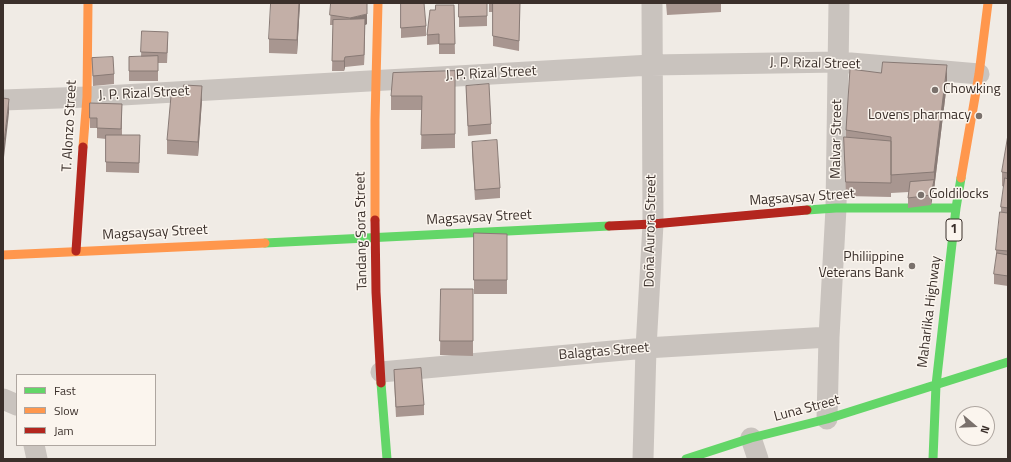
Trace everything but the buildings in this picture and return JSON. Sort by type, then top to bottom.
[{"type":"street","name":"T. Alonzo Street","points":[[76,251],[87,97],[88,3]]},
{"type":"street","name":"Tandang Sora Street","points":[[378,3],[375,80],[375,237],[386,459]]},
{"type":"street","name":"Doña Aurora Street","points":[[643,459],[646,348],[653,224],[651,65],[652,3]]},
{"type":"street","name":"Malvar Street","points":[[828,419],[829,337],[836,208],[839,3]]},
{"type":"street","name":"Maharlika Highway","points":[[933,459],[936,385],[956,208],[979,74],[988,3]]},
{"type":"street","name":"J. P. Rizal Street","points":[[3,100],[87,97],[651,65],[839,62],[979,74]]},
{"type":"street","name":"Magsaysay Street","points":[[3,255],[653,224],[836,208],[956,208]]},
{"type":"street","name":"Balagtas Street","points":[[381,372],[646,348],[829,337]]},
{"type":"street","name":"Luna Street","points":[[686,459],[751,438],[828,419],[1008,362]]},
{"type":"street","points":[[3,399],[16,405]]},
{"type":"street","points":[[751,438],[758,459]]},
{"type":"street","points":[[34,446],[37,459]]},
{"type":"traffic: fast","points":[[933,459],[936,385],[956,208],[961,178]]},
{"type":"traffic: fast","points":[[807,210],[836,208],[956,208]]},
{"type":"traffic: fast","points":[[265,243],[609,226]]},
{"type":"traffic: fast","points":[[686,459],[751,438],[827,419],[1008,362]]},
{"type":"traffic: fast","points":[[381,383],[387,459]]},
{"type":"traffic: slow","points":[[83,147],[87,97],[88,3]]},
{"type":"traffic: slow","points":[[375,220],[375,120],[378,3]]},
{"type":"traffic: slow","points":[[961,178],[979,74],[988,3]]},
{"type":"traffic: slow","points":[[3,255],[265,243]]},
{"type":"traffic: jam","points":[[76,251],[83,147]]},
{"type":"traffic: jam","points":[[609,226],[653,224],[807,210]]},
{"type":"traffic: jam","points":[[375,220],[376,292],[381,383]]},
{"type":"place","name":"Chowking","points":[[935,90]]},
{"type":"place","name":"Lovens pharmacy","points":[[979,116]]},
{"type":"place","name":"Goldilocks","points":[[921,195]]},
{"type":"place","name":"Philiippine Veterans Bank","points":[[912,266]]}]
